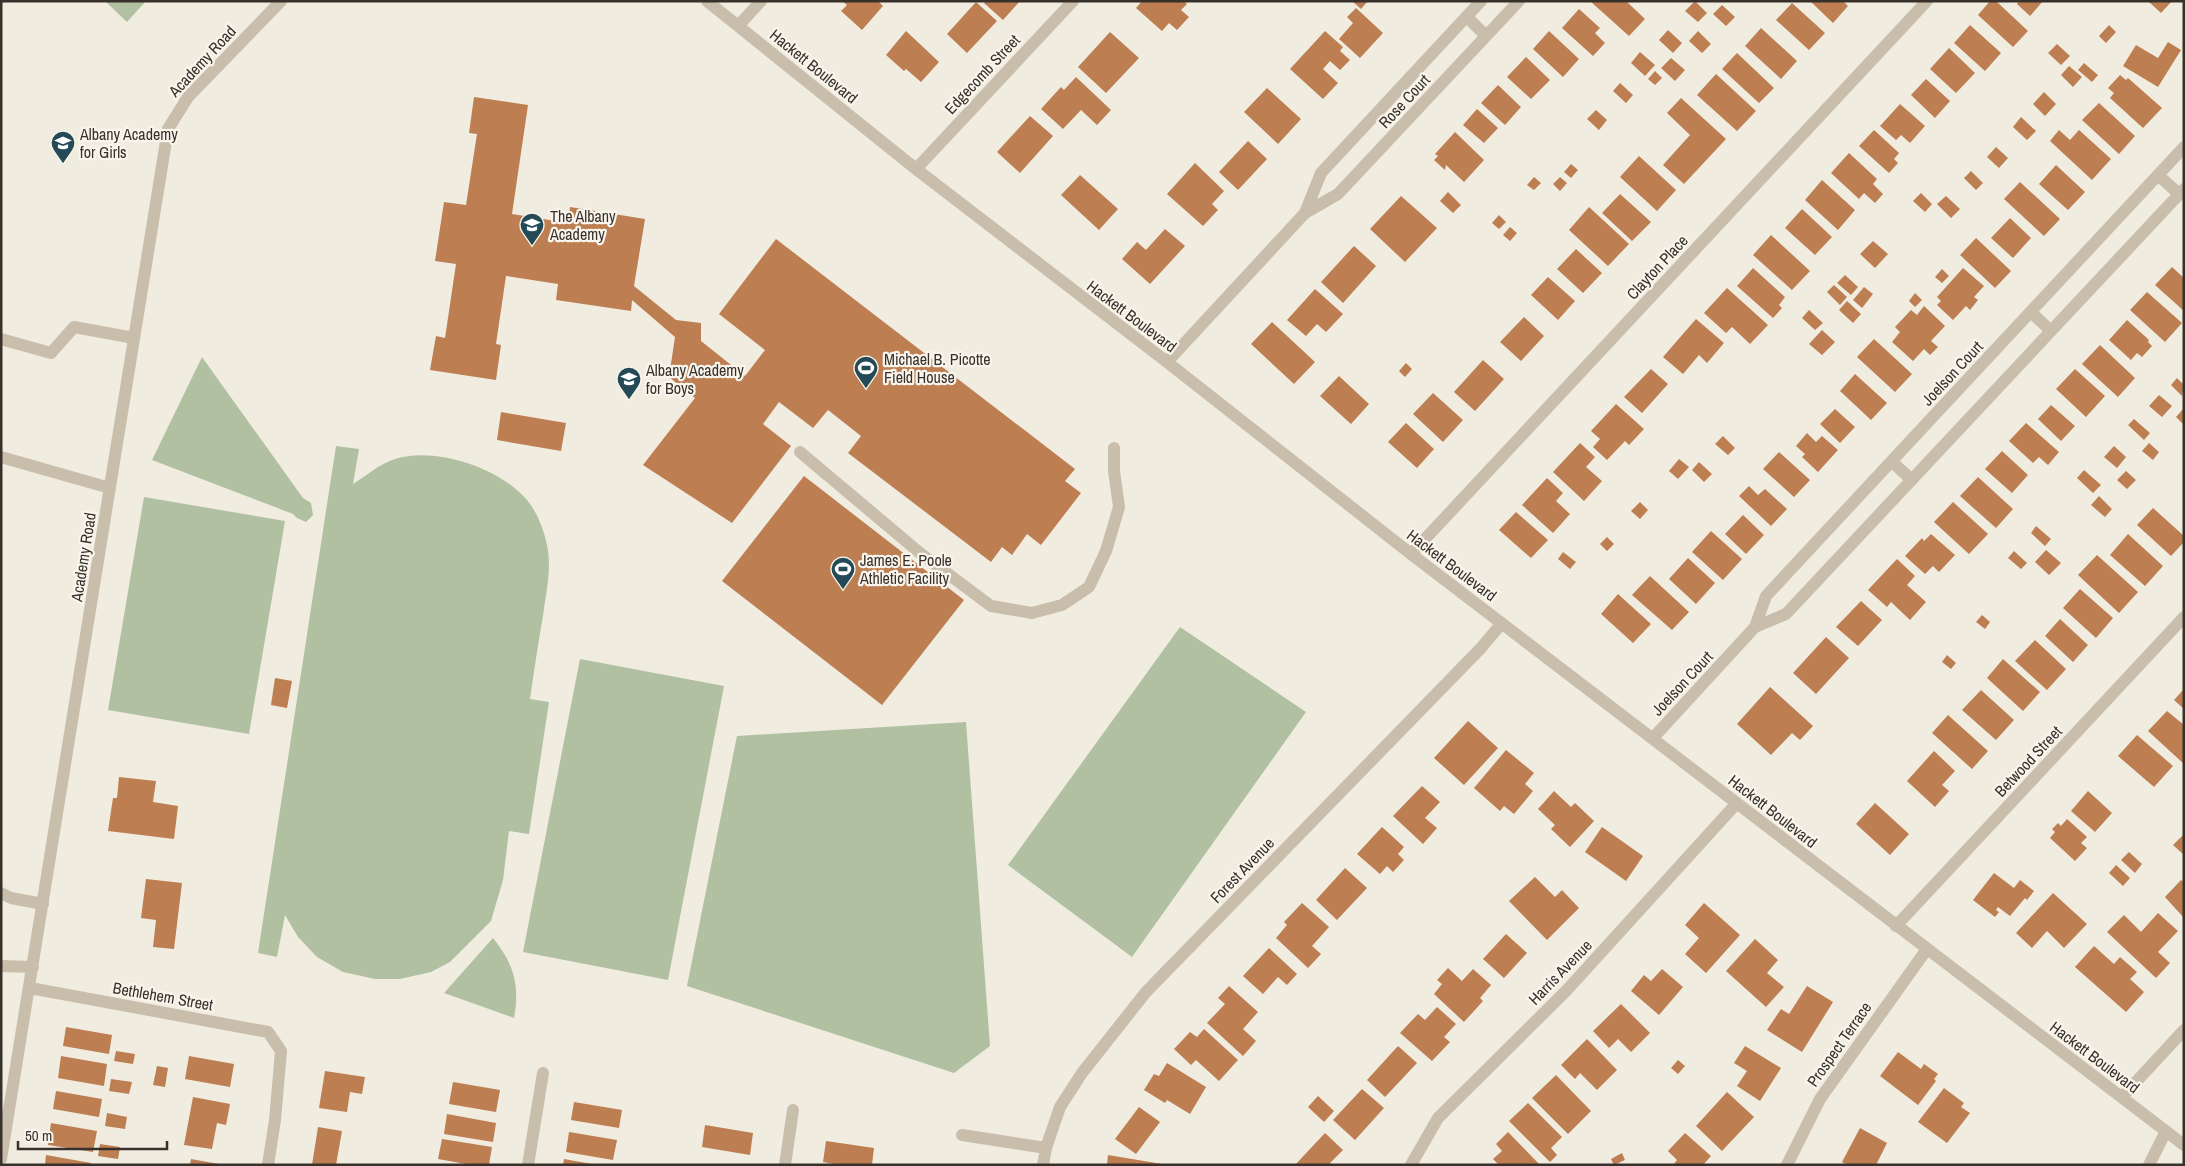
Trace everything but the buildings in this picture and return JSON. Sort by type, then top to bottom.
[{"type":"street","name":"Academy Road","points":[[1,1159],[168,128],[188,97],[281,1]]},
{"type":"street","name":"Hackett Boulevard","points":[[707,1],[916,169],[1167,362],[1411,554],[2184,1145]]},
{"type":"street","points":[[739,25],[761,1]]},
{"type":"street","name":"Edgecomb Street","points":[[916,169],[1073,1]]},
{"type":"street","name":"Rose Court","points":[[1305,213],[1321,173],[1481,1]]},
{"type":"street","name":"Rose Court","points":[[1167,362],[1305,213],[1338,194],[1519,1]]},
{"type":"street","name":"Clayton Place","points":[[1411,554],[1927,1]]},
{"type":"street","points":[[1466,17],[1486,36]]},
{"type":"street","name":"Joelson Court","points":[[1653,738],[1755,627],[1766,596],[2184,148]]},
{"type":"street","points":[[2158,175],[2181,192]]},
{"type":"street","name":"Joelson Court","points":[[1755,627],[1786,614],[2181,192]]},
{"type":"street","points":[[2030,312],[2051,331]]},
{"type":"street","points":[[1,340],[51,353],[74,327],[134,338]]},
{"type":"street","points":[[800,452],[920,553],[991,606],[1032,613],[1062,605],[1089,588],[1106,551],[1119,507],[1114,471],[1114,448]]},
{"type":"street","points":[[1,457],[110,488]]},
{"type":"street","points":[[1892,462],[1912,480]]},
{"type":"street","name":"Betwood Street","points":[[1896,926],[2184,617]]},
{"type":"street","name":"Forest Avenue","points":[[1043,1165],[1046,1148],[1060,1107],[1082,1074],[1146,992],[1502,623]]},
{"type":"street","name":"Harris Avenue","points":[[1411,1165],[1438,1118],[1566,991],[1737,803]]},
{"type":"street","points":[[1,893],[11,898],[43,904]]},
{"type":"street","name":"Prospect Terrace","points":[[1787,1165],[1824,1093],[1927,949]]},
{"type":"street","points":[[1,966],[33,967]]},
{"type":"street","name":"Bethlehem Street","points":[[30,988],[268,1032],[281,1052],[275,1120],[268,1165]]},
{"type":"street","points":[[2122,1097],[2184,1030]]},
{"type":"street","points":[[528,1165],[543,1073]]},
{"type":"street","points":[[785,1165],[793,1110]]},
{"type":"street","points":[[2149,1165],[2166,1131]]},
{"type":"street","points":[[962,1136],[1046,1148]]},
{"type":"green space","points":[[105,1],[146,1],[127,22]]},
{"type":"green space","points":[[202,357],[303,498],[311,503],[313,515],[306,522],[293,514],[152,460]]},
{"type":"green space","points":[[336,446],[359,449],[353,484],[373,470],[395,459],[429,455],[466,463],[501,478],[527,500],[534,510],[546,539],[548,554],[549,572],[547,589],[530,699],[549,702],[529,834],[509,831],[503,880],[491,921],[450,962],[431,972],[400,979],[375,979],[343,972],[317,957],[298,937],[285,915],[277,957],[258,953]]},
{"type":"green space","points":[[144,497],[285,521],[249,734],[108,710]]},
{"type":"green space","points":[[1180,627],[1306,712],[1132,957],[1008,865]]},
{"type":"green space","points":[[580,659],[724,686],[668,980],[523,952]]},
{"type":"green space","points":[[966,722],[990,1046],[954,1073],[687,986],[737,736]]},
{"type":"green space","points":[[493,938],[506,957],[514,975],[516,1006],[514,1018],[444,993]]},
{"type":"place","name":"Albany Academy for Girls","points":[[63,164]]},
{"type":"place","name":"The Albany Academy","points":[[532,246]]},
{"type":"place","name":"Michael B. Picotte Field House","points":[[866,389]]},
{"type":"place","name":"Albany Academy for Boys","points":[[629,400]]},
{"type":"place","name":"James E. Poole Athletic Facility","points":[[843,590]]}]
